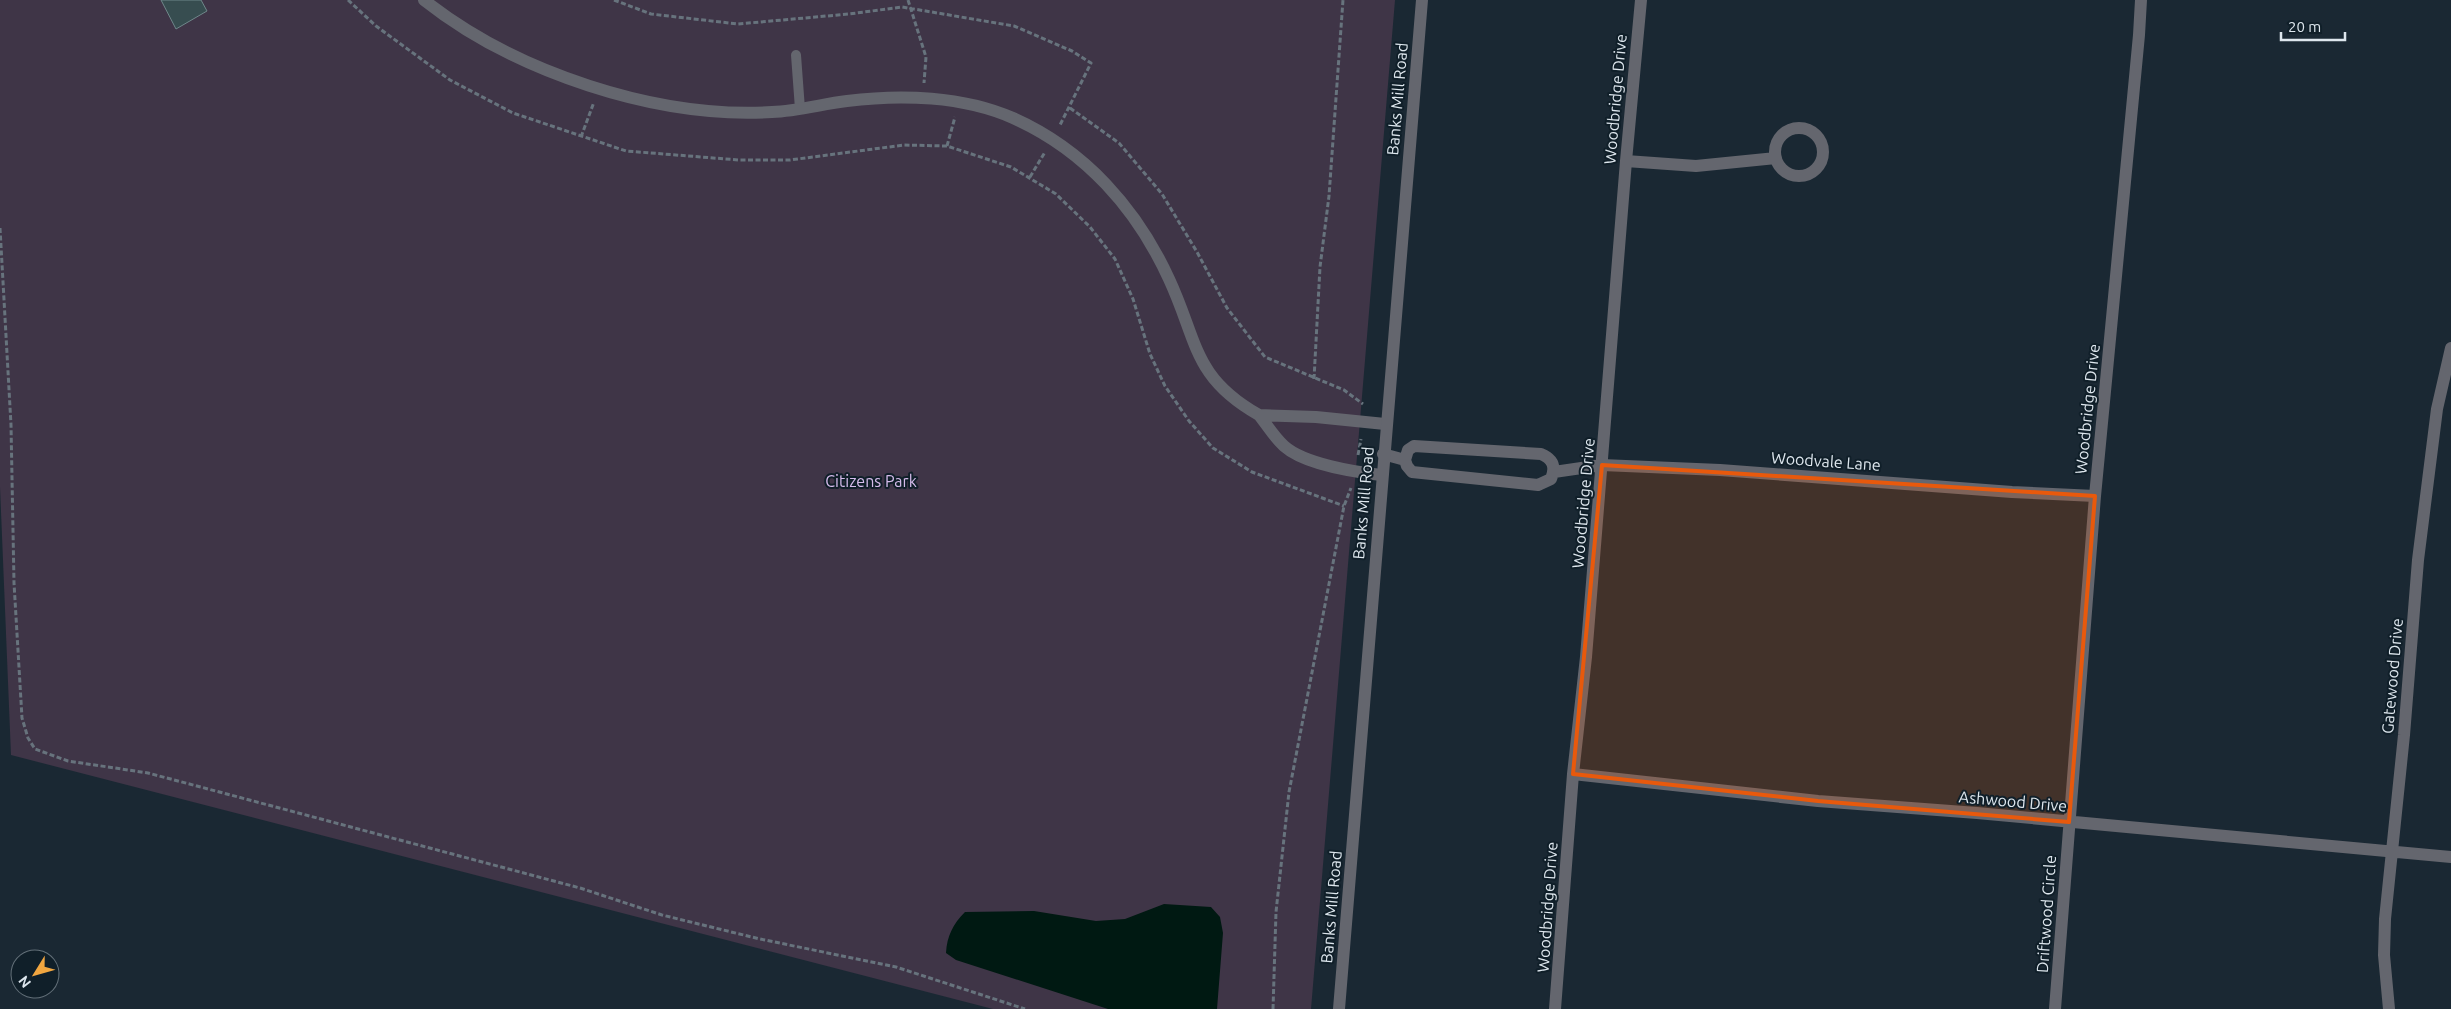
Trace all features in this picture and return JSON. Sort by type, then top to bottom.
[{"type":"street","name":"Banks Mill Road","points":[[1339,1009],[1381,475],[1422,0]]},
{"type":"street","name":"Woodbridge Drive","points":[[1555,1009],[1573,774],[1602,465],[1641,0]]},
{"type":"street","name":"Woodbridge Drive","points":[[2069,822],[2095,496],[2141,0]]},
{"type":"street","points":[[429,1],[461,26],[528,62],[600,89],[673,107],[706,112],[756,113],[878,98],[923,99],[959,103],[987,109],[1012,118],[1052,139],[1080,158],[1099,176],[1133,216],[1169,279],[1201,361],[1224,391],[1238,404],[1259,415],[1284,446],[1292,451],[1334,468],[1381,475]]},
{"type":"street","points":[[1626,161],[1696,166],[1776,158]]},
{"type":"street","name":"Gatewood Drive","points":[[2389,1009],[2384,955],[2386,919],[2418,560],[2437,409],[2451,348]]},
{"type":"street","points":[[1259,415],[1316,417],[1386,424]]},
{"type":"street","points":[[1405,460],[1408,450],[1414,446],[1541,454],[1548,457],[1553,463],[1554,472]]},
{"type":"street","name":"Woodvale Lane","points":[[1383,454],[1405,460],[1406,466],[1412,472],[1538,485],[1551,479],[1554,472],[1602,465],[1720,470],[2012,492],[2095,496]]},
{"type":"street","name":"Ashwood Drive","points":[[1573,774],[1818,802],[2069,822],[2451,857]]},
{"type":"street","name":"Driftwood Circle","points":[[2055,1009],[2069,822]]},
{"type":"lane","points":[[796,55],[800,109]]},
{"type":"path","points":[[348,0],[376,26],[450,80],[513,113],[626,151],[738,160],[790,160],[904,145],[947,146],[1011,167],[1056,194],[1090,228],[1116,260],[1133,299],[1150,354],[1164,386],[1189,422],[1213,448],[1252,472],[1344,506]]},
{"type":"path","points":[[614,0],[651,14],[738,24],[902,7],[1014,26],[1072,51],[1090,63],[1070,108],[1030,177]]},
{"type":"path","points":[[908,0],[926,57],[923,99]]},
{"type":"path","points":[[1314,379],[1320,267],[1330,196],[1343,0]]},
{"type":"path","points":[[581,137],[600,89]]},
{"type":"path","points":[[947,146],[959,103]]},
{"type":"path","points":[[1070,108],[1119,143],[1162,194],[1197,252],[1227,308],[1265,357],[1344,390],[1366,407],[1355,472],[1344,506],[1289,792],[1276,912],[1272,1009]]},
{"type":"path","points":[[0,228],[11,425],[14,583],[22,718],[28,738],[35,749],[68,760],[148,773],[580,888],[662,915],[760,939],[896,967],[1025,1009]]},
{"type":"highlighted area","points":[[1602,465],[2095,496],[2069,822],[1818,801],[1573,774]]},
{"type":"green space","name":"Citizens Park","points":[[0,0],[1395,0],[1311,1009],[993,1009],[11,755],[0,487]]},
{"type":"shaded area","points":[[1164,904],[1211,907],[1220,917],[1223,933],[1217,1009],[1108,1009],[956,960],[946,953],[951,931],[965,912],[1034,911],[1096,921],[1125,919]]},
{"type":"building","points":[[161,0],[201,0],[207,11],[176,29]]}]
